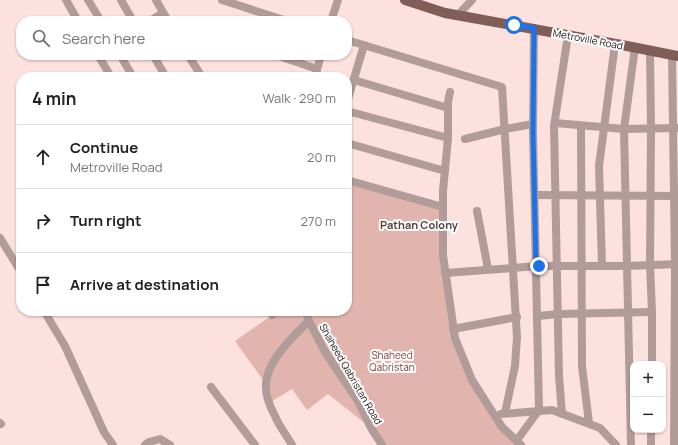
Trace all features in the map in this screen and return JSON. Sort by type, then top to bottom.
[{"type":"main road","name":"Metroville Road","points":[[405,0],[421,2],[445,13],[534,28],[675,56]]},
{"type":"street","points":[[66,0],[75,16]]},
{"type":"street","points":[[88,0],[97,16]]},
{"type":"street","points":[[121,0],[130,16]]},
{"type":"street","points":[[156,0],[166,16]]},
{"type":"street","points":[[222,0],[272,16]]},
{"type":"street","points":[[333,16],[338,0]]},
{"type":"street","points":[[458,15],[472,0]]},
{"type":"street","points":[[450,92],[443,208],[443,255],[453,329],[455,338],[472,380],[502,427],[519,443],[540,410],[534,195],[534,28]]},
{"type":"street","points":[[562,414],[559,376],[555,123],[568,35]]},
{"type":"street","points":[[352,41],[502,87],[512,268],[517,317],[515,366],[506,413]]},
{"type":"street","points":[[602,266],[599,166],[616,44]]},
{"type":"street","points":[[352,86],[364,45]]},
{"type":"street","points":[[631,445],[624,129],[635,47]]},
{"type":"street","points":[[650,51],[650,265],[652,361]]},
{"type":"street","points":[[674,445],[676,413],[677,264],[675,56]]},
{"type":"street","points":[[101,60],[108,72]]},
{"type":"street","points":[[123,60],[130,72]]},
{"type":"street","points":[[156,60],[163,72]]},
{"type":"street","points":[[191,60],[199,72]]},
{"type":"street","points":[[291,60],[317,69]]},
{"type":"street","points":[[316,72],[320,60]]},
{"type":"street","points":[[354,80],[448,108]]},
{"type":"street","points":[[352,112],[448,138]]},
{"type":"street","points":[[555,123],[624,129],[676,128]]},
{"type":"street","points":[[465,139],[533,124]]},
{"type":"street","points":[[581,126],[582,366],[589,423]]},
{"type":"street","points":[[352,144],[445,171]]},
{"type":"street","points":[[352,181],[443,208]]},
{"type":"street","points":[[534,195],[676,196]]},
{"type":"street","points":[[477,211],[488,269]]},
{"type":"street","points":[[0,238],[16,264]]},
{"type":"street","points":[[445,272],[536,266],[627,266],[677,264]]},
{"type":"street","points":[[538,316],[558,314],[652,312]]},
{"type":"street","points":[[47,316],[65,346],[104,432],[113,445]]},
{"type":"street","name":"Shaheed Qabristan Road","points":[[307,316],[326,352],[358,401],[371,428],[382,445]]},
{"type":"street","points":[[453,329],[517,317]]},
{"type":"street","points":[[292,445],[275,417],[266,384],[271,368],[280,352],[292,337],[309,321]]},
{"type":"street","points":[[211,387],[255,445]]},
{"type":"street","points":[[494,414],[552,410],[600,428],[616,445]]},
{"type":"street","points":[[651,433],[651,445]]},
{"type":"street","points":[[145,445],[149,442],[160,439],[170,445]]},
{"type":"green space","name":"Shaheed Qabristan","points":[[352,182],[443,208],[443,255],[455,338],[472,380],[502,427],[521,445],[382,445],[371,428],[328,394],[307,410],[292,389],[269,403],[266,384],[235,341],[271,316],[352,316]]},
{"type":"district","name":"Pathan Colony","points":[[419,224]]},
{"type":"route","points":[[514,25],[534,28],[533,133],[536,266],[539,266]]}]
